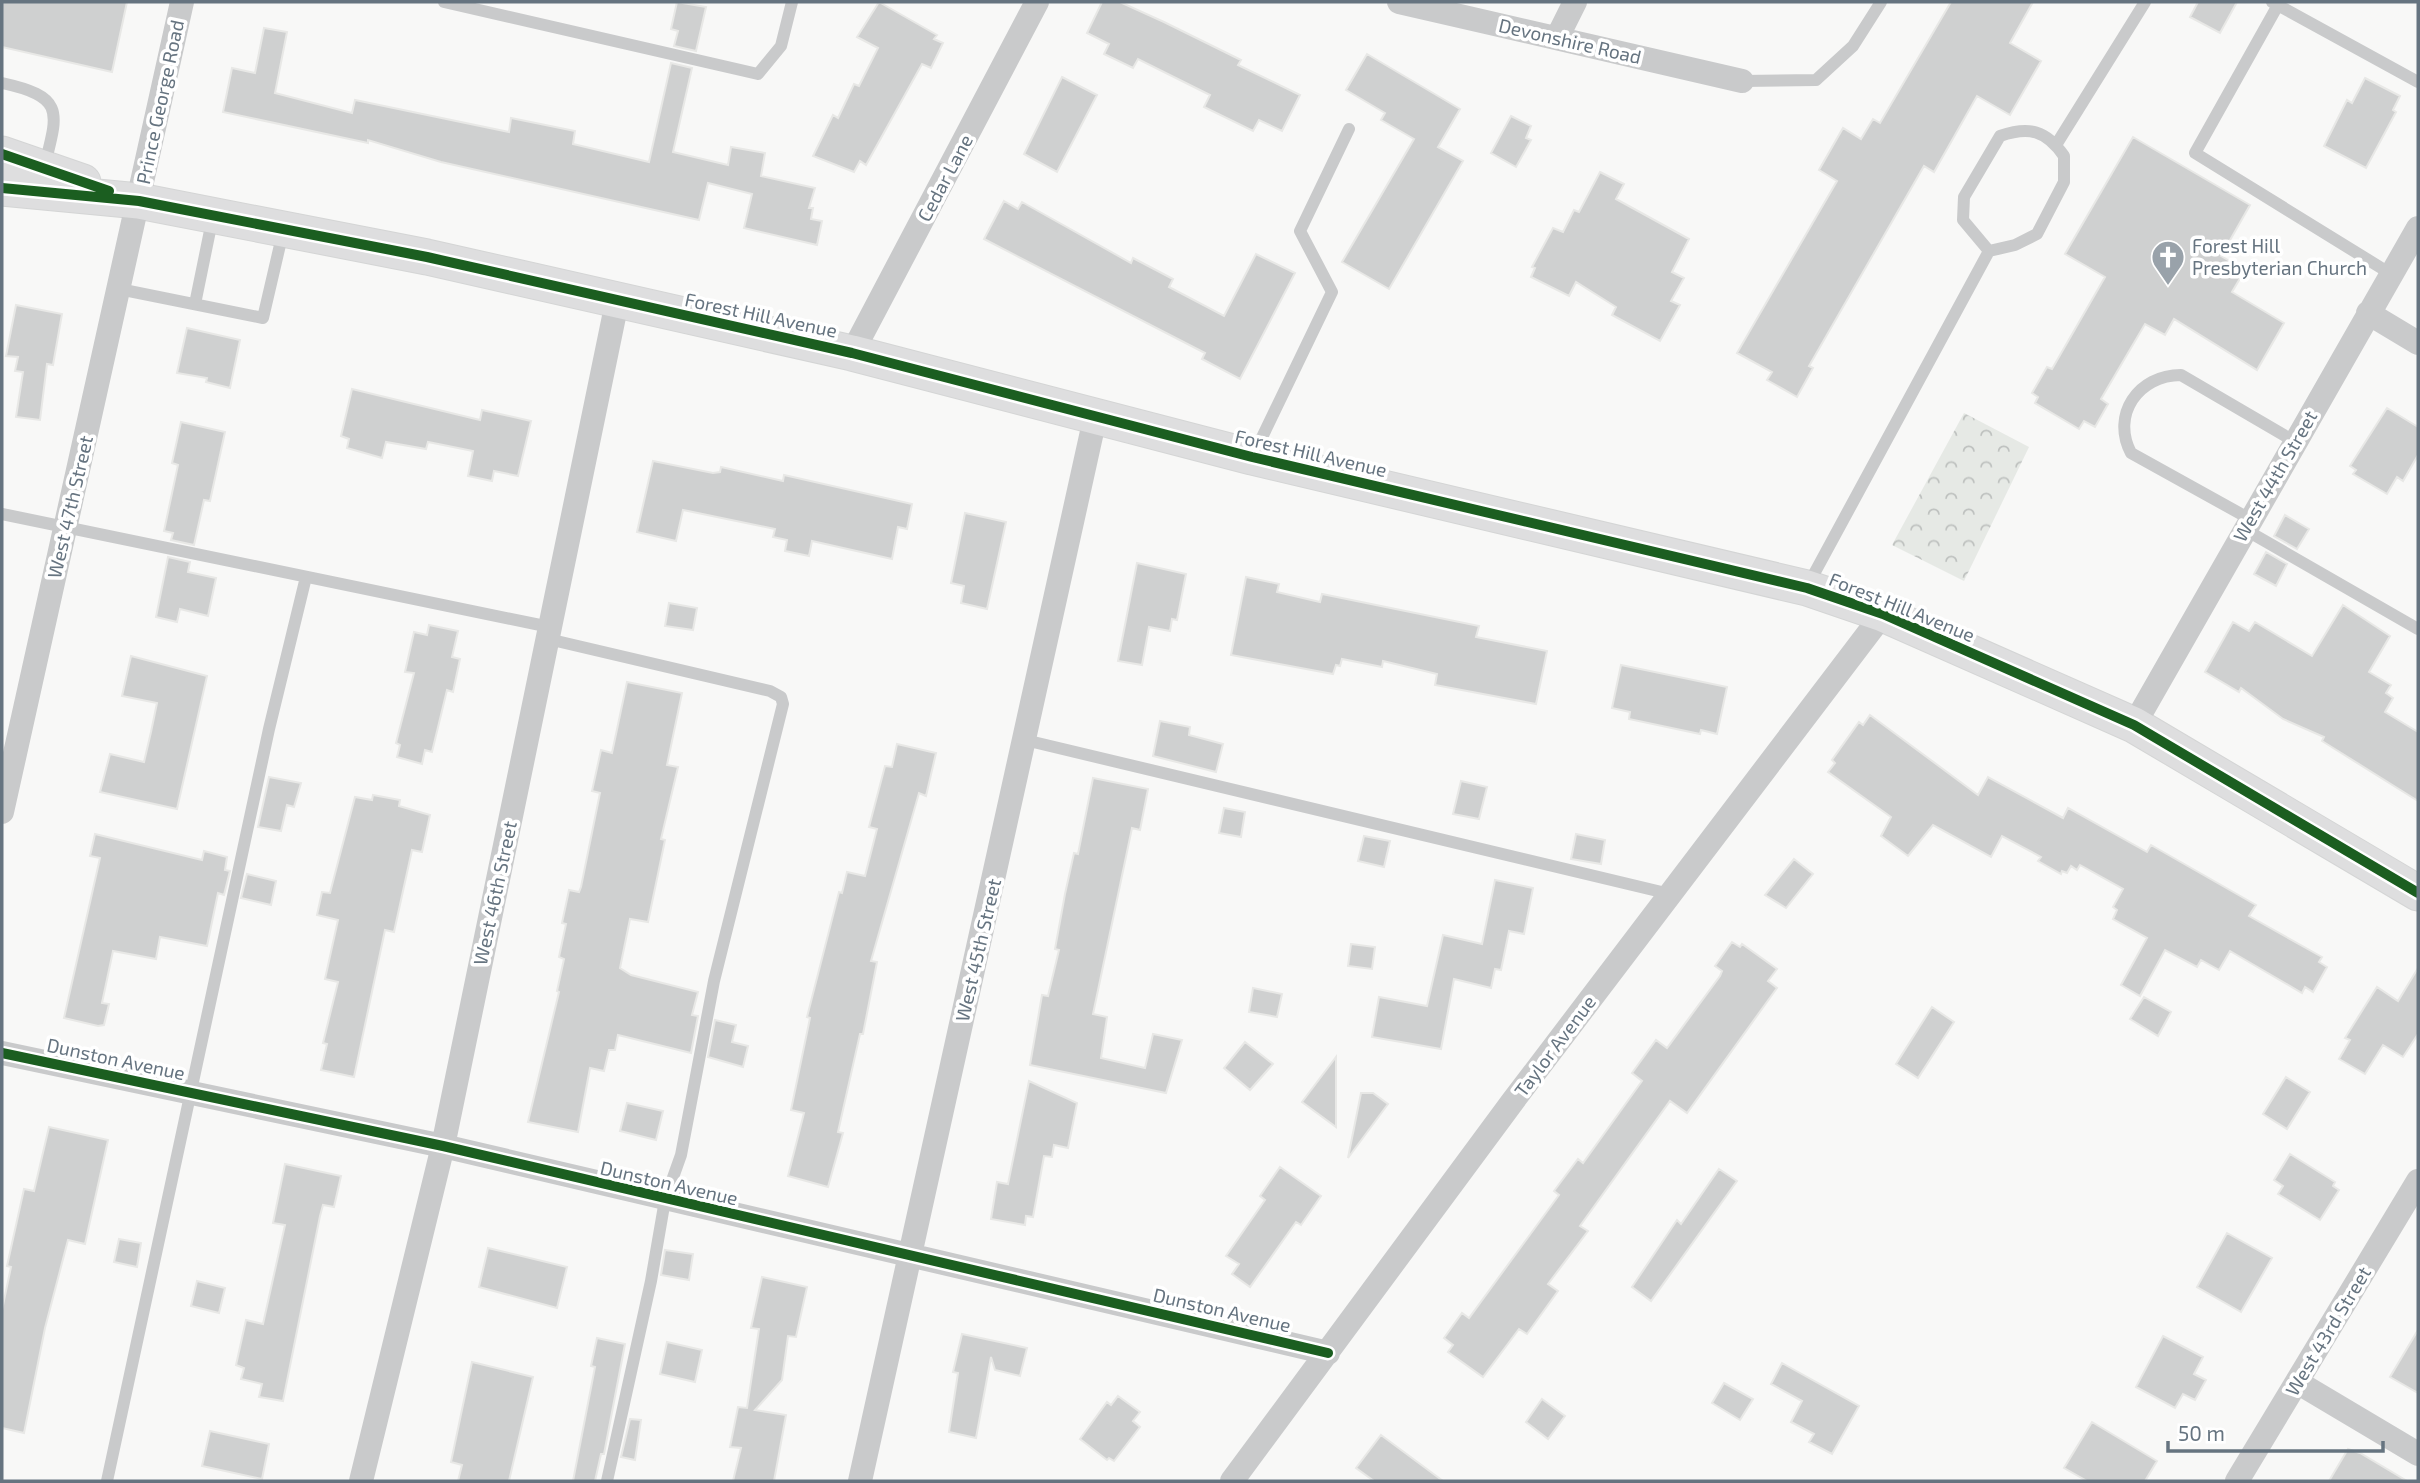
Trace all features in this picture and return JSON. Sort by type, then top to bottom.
[{"type":"main road","name":"Forest Hill Avenue","points":[[2,154],[139,201]]},
{"type":"main road","name":"Forest Hill Avenue","points":[[2,188],[139,201],[427,257],[852,353],[1252,457],[1807,588],[1883,614],[2134,725],[2418,893]]},
{"type":"street","name":"Prince George Road","points":[[139,201],[182,2]]},
{"type":"street","name":"Cedar Lane","points":[[852,353],[1037,2]]},
{"type":"street","name":"Devonshire Road","points":[[1399,2],[1742,81]]},
{"type":"street","points":[[1557,38],[1575,2]]},
{"type":"street","name":"West 47th Street","points":[[2,812],[139,201]]},
{"type":"street","name":"West 44th Street","points":[[2134,725],[2418,228]]},
{"type":"street","name":"West 46th Street","points":[[361,1481],[443,1146],[617,302]]},
{"type":"street","points":[[2368,313],[2418,343]]},
{"type":"street","name":"West 45th Street","points":[[860,1481],[1095,418]]},
{"type":"street","name":"Taylor Avenue","points":[[1232,1481],[1670,894],[1883,614]]},
{"type":"street","name":"Dunston Avenue","points":[[2,1053],[443,1146],[1328,1353]]},
{"type":"street","name":"West 43rd Street","points":[[2237,1481],[2418,1181]]},
{"type":"street","points":[[2297,1382],[2418,1454]]},
{"type":"lane","points":[[444,2],[758,75],[781,46],[792,2]]},
{"type":"lane","points":[[1742,81],[1816,80],[1853,46],[1881,2]]},
{"type":"lane","points":[[2056,145],[2145,2]]},
{"type":"lane","points":[[2391,274],[2195,153],[2275,3],[2418,82]]},
{"type":"lane","points":[[2,83],[29,89],[47,98],[54,111],[54,128],[44,169]]},
{"type":"lane","points":[[1807,588],[1989,251],[2015,245],[2036,234],[2064,182],[2064,156],[2047,136],[2021,128],[2000,136],[1964,197],[1963,220],[1989,251]]},
{"type":"lane","points":[[1252,457],[1332,292],[1300,231],[1349,129]]},
{"type":"lane","points":[[195,304],[213,216]]},
{"type":"lane","points":[[120,289],[263,318],[283,230]]},
{"type":"lane","points":[[2294,441],[2181,375],[2166,375],[2152,380],[2137,392],[2127,408],[2124,439],[2131,453],[2418,629]]},
{"type":"lane","points":[[2,514],[306,577],[549,633],[770,691],[780,697],[783,705],[714,981],[681,1156],[665,1200],[651,1282],[607,1481]]},
{"type":"lane","points":[[107,1481],[269,729],[306,577]]},
{"type":"lane","points":[[1025,740],[1670,894]]},
{"type":"green space","points":[[1964,413],[2029,447],[1964,581],[1892,545]]},
{"type":"building","points":[[2,2],[127,2],[112,72],[2,47]]},
{"type":"building","points":[[677,2],[706,7],[696,51],[674,46],[678,31],[671,29]]},
{"type":"building","points":[[879,2],[937,35],[934,39],[943,43],[931,68],[922,64],[866,165],[860,161],[854,172],[813,156],[833,115],[838,118],[854,84],[859,86],[878,48],[857,37]]},
{"type":"building","points":[[1102,2],[1120,2],[1164,22],[1241,60],[1238,65],[1300,95],[1282,131],[1259,120],[1253,131],[1204,107],[1210,95],[1138,59],[1133,68],[1104,54],[1109,44],[1087,33]]},
{"type":"building","points":[[1951,2],[2033,2],[2010,43],[2041,61],[2010,115],[1977,96],[1934,172],[1924,166],[1809,366],[1813,368],[1797,397],[1767,380],[1772,372],[1737,353],[1837,181],[1819,170],[1843,128],[1861,139],[1873,119],[1880,123]]},
{"type":"building","points":[[2198,2],[2237,2],[2220,33],[2190,17]]},
{"type":"building","points":[[264,28],[287,32],[275,93],[352,113],[355,100],[509,132],[511,118],[575,131],[573,144],[649,162],[671,63],[692,68],[673,152],[728,165],[731,147],[765,153],[761,176],[815,188],[809,208],[813,208],[811,219],[822,221],[817,245],[744,228],[752,194],[708,183],[699,220],[441,162],[368,140],[368,143],[223,112],[232,68],[255,73]]},
{"type":"building","points":[[1367,54],[1460,109],[1438,147],[1463,161],[1389,289],[1342,262],[1414,139],[1381,120],[1385,113],[1346,90]]},
{"type":"building","points":[[1062,77],[1097,95],[1057,172],[1024,154]]},
{"type":"building","points":[[2365,78],[2400,96],[2393,110],[2396,112],[2366,168],[2324,146],[2347,100],[2352,103]]},
{"type":"building","points":[[1511,116],[1531,126],[1526,138],[1531,140],[1516,167],[1491,153]]},
{"type":"building","name":"Forest Hill Presbyterian Church","points":[[2133,137],[2250,205],[2221,256],[2245,270],[2232,292],[2284,323],[2257,370],[2174,319],[2165,335],[2145,324],[2101,399],[2108,404],[2095,427],[2084,421],[2079,429],[2035,403],[2038,397],[2032,393],[2047,367],[2052,369],[2105,277],[2065,254]]},
{"type":"building","points":[[1600,172],[1624,184],[1616,199],[1689,239],[1672,272],[1684,278],[1671,301],[1680,305],[1660,341],[1612,315],[1616,307],[1576,282],[1569,296],[1531,277],[1535,268],[1532,267],[1553,228],[1563,232],[1574,210],[1579,212]]},
{"type":"building","points":[[1004,201],[1018,209],[1022,202],[1131,263],[1133,258],[1173,279],[1169,287],[1224,316],[1256,254],[1295,273],[1240,379],[1202,359],[1205,353],[984,239]]},
{"type":"building","points":[[16,305],[62,314],[53,365],[47,364],[40,420],[16,417],[23,372],[15,371],[18,357],[6,356]]},
{"type":"building","points":[[187,328],[240,340],[230,388],[206,382],[207,378],[177,373]]},
{"type":"building","points":[[352,389],[480,420],[482,410],[531,421],[518,476],[494,471],[492,481],[468,476],[473,451],[428,442],[426,449],[386,442],[382,458],[347,448],[349,439],[341,436]]},
{"type":"building","points":[[2387,408],[2418,427],[2418,455],[2403,481],[2397,477],[2387,494],[2353,474],[2356,470],[2350,466]]},
{"type":"building","points":[[181,422],[225,432],[210,501],[204,500],[194,545],[171,540],[173,533],[164,531],[178,465],[172,463]]},
{"type":"building","points":[[653,461],[713,473],[720,472],[721,467],[783,481],[784,475],[912,504],[907,529],[898,527],[892,559],[812,541],[809,556],[785,551],[787,540],[773,537],[775,529],[683,510],[676,541],[637,532]]},
{"type":"building","points":[[965,513],[1006,522],[987,609],[961,603],[964,586],[951,583]]},
{"type":"building","points":[[2285,515],[2309,529],[2297,549],[2274,536]]},
{"type":"building","points":[[2266,552],[2287,564],[2276,586],[2254,574]]},
{"type":"building","points":[[168,557],[190,562],[188,572],[216,578],[208,616],[180,609],[177,622],[156,617]]},
{"type":"building","points":[[1137,563],[1186,574],[1177,620],[1172,619],[1170,631],[1149,627],[1142,665],[1118,661]]},
{"type":"building","points":[[1246,577],[1279,584],[1277,592],[1320,602],[1322,594],[1479,626],[1476,637],[1547,651],[1536,704],[1435,685],[1437,674],[1383,661],[1382,667],[1342,659],[1333,674],[1231,655]]},
{"type":"building","points":[[669,603],[697,608],[693,630],[665,626]]},
{"type":"building","points":[[2343,605],[2390,636],[2369,672],[2391,685],[2386,693],[2393,698],[2385,712],[2418,732],[2418,801],[2322,741],[2324,737],[2283,719],[2241,688],[2239,692],[2205,672],[2233,622],[2249,631],[2255,622],[2312,656]]},
{"type":"building","points":[[429,625],[458,631],[452,657],[460,659],[453,692],[447,690],[432,752],[425,750],[422,764],[397,757],[400,745],[396,743],[414,673],[405,672],[414,632],[427,635]]},
{"type":"building","points":[[131,656],[207,676],[177,809],[100,792],[110,754],[144,762],[151,732],[157,703],[122,696]]},
{"type":"building","points":[[1621,665],[1727,687],[1717,734],[1701,730],[1700,734],[1629,719],[1630,712],[1612,708]]},
{"type":"building","points":[[627,682],[682,693],[667,765],[678,767],[661,839],[665,840],[648,922],[630,919],[620,968],[631,975],[698,992],[692,1015],[698,1016],[691,1053],[618,1035],[615,1050],[609,1050],[604,1071],[590,1068],[578,1132],[528,1122],[559,992],[557,991],[564,959],[559,957],[566,924],[562,923],[569,890],[579,892],[581,887],[600,793],[592,791],[601,750],[612,753]]},
{"type":"building","points":[[1870,715],[1978,795],[1988,777],[2063,818],[2068,808],[2147,852],[2151,845],[2256,905],[2249,916],[2322,957],[2319,962],[2327,967],[2313,992],[2305,987],[2302,993],[2230,951],[2219,970],[2201,960],[2197,967],[2165,950],[2140,996],[2121,985],[2147,938],[2113,919],[2117,910],[2113,907],[2123,889],[2080,865],[2077,870],[2071,866],[2067,873],[2062,871],[2061,874],[2038,861],[2041,857],[2002,836],[1991,857],[1933,825],[1908,856],[1881,836],[1891,817],[1828,772],[1835,763],[1832,760],[1859,722],[1863,725]]},
{"type":"building","points":[[1160,721],[1190,727],[1189,735],[1223,744],[1216,772],[1153,756]]},
{"type":"building","points":[[897,744],[936,753],[926,796],[919,793],[871,961],[877,962],[863,1034],[860,1034],[838,1132],[843,1133],[828,1187],[788,1176],[804,1113],[791,1110],[810,1018],[807,1017],[839,892],[842,893],[847,872],[865,876],[877,829],[869,827],[885,766],[892,767]]},
{"type":"building","points":[[269,777],[301,783],[294,807],[287,805],[281,831],[258,827]]},
{"type":"building","points":[[1093,778],[1148,789],[1140,830],[1132,828],[1093,1014],[1107,1017],[1101,1058],[1145,1068],[1153,1034],[1182,1040],[1166,1093],[1030,1065],[1042,995],[1048,996],[1059,950],[1055,949],[1065,894],[1074,853],[1078,854]]},
{"type":"building","points":[[1461,781],[1487,787],[1479,819],[1453,814]]},
{"type":"building","points":[[373,795],[400,800],[399,806],[430,815],[422,852],[412,850],[394,932],[385,930],[354,1077],[321,1070],[327,1044],[323,1043],[338,982],[325,979],[338,920],[317,915],[322,892],[330,893],[355,797],[372,800]]},
{"type":"building","points":[[1224,808],[1245,812],[1241,837],[1219,833]]},
{"type":"building","points":[[95,834],[202,860],[204,851],[227,857],[225,870],[230,871],[224,895],[218,893],[207,946],[160,937],[156,959],[113,951],[102,1003],[109,1004],[104,1025],[98,1026],[64,1018],[100,858],[90,856]]},
{"type":"building","points":[[1576,834],[1605,840],[1601,864],[1571,859]]},
{"type":"building","points":[[1364,836],[1390,841],[1384,867],[1358,861]]},
{"type":"building","points":[[1794,859],[1813,874],[1786,908],[1765,895]]},
{"type":"building","points":[[247,874],[276,881],[271,905],[241,898]]},
{"type":"building","points":[[1495,880],[1533,888],[1524,934],[1509,931],[1501,970],[1495,969],[1491,988],[1454,979],[1441,1049],[1372,1037],[1379,997],[1427,1006],[1443,935],[1482,944]]},
{"type":"building","points":[[1732,942],[1740,947],[1742,944],[1777,969],[1768,981],[1777,988],[1687,1113],[1670,1101],[1580,1226],[1588,1231],[1548,1284],[1558,1291],[1527,1334],[1519,1329],[1483,1377],[1448,1352],[1453,1345],[1444,1338],[1462,1313],[1469,1318],[1559,1195],[1554,1191],[1578,1159],[1583,1163],[1642,1081],[1632,1073],[1656,1040],[1667,1048],[1720,976],[1722,971],[1715,966]]},
{"type":"building","points":[[1351,944],[1375,947],[1372,969],[1348,966]]},
{"type":"building","points":[[2418,968],[2418,1034],[2403,1057],[2383,1045],[2365,1074],[2339,1059],[2350,1040],[2345,1038],[2377,987],[2398,1001]]},
{"type":"building","points":[[1253,988],[1282,994],[1277,1017],[1249,1012]]},
{"type":"building","points":[[2144,997],[2171,1012],[2158,1036],[2130,1019]]},
{"type":"building","points":[[1932,1007],[1954,1022],[1918,1078],[1896,1064]]},
{"type":"building","points":[[715,1020],[736,1025],[732,1042],[748,1046],[743,1067],[708,1057]]},
{"type":"building","points":[[1245,1042],[1273,1064],[1250,1090],[1224,1068]]},
{"type":"building","points":[[1336,1057],[1336,1127],[1302,1102]]},
{"type":"building","points":[[2286,1077],[2310,1092],[2287,1129],[2263,1114]]},
{"type":"building","points":[[1029,1081],[1077,1103],[1068,1148],[1054,1145],[1052,1157],[1044,1156],[1033,1217],[1026,1216],[1025,1225],[991,1219],[997,1182],[1008,1184]]},
{"type":"building","points":[[1361,1093],[1373,1093],[1388,1104],[1348,1158]]},
{"type":"building","points":[[627,1103],[663,1111],[656,1140],[620,1131]]},
{"type":"building","points":[[49,1127],[108,1140],[85,1244],[68,1240],[45,1328],[24,1433],[2,1428],[2,1310],[11,1267],[7,1266],[24,1189],[34,1191]]},
{"type":"building","points":[[2290,1154],[2335,1182],[2333,1186],[2339,1190],[2320,1220],[2278,1194],[2283,1186],[2274,1180]]},
{"type":"building","points":[[285,1164],[341,1176],[334,1207],[323,1205],[320,1216],[283,1401],[259,1397],[262,1384],[241,1379],[244,1368],[236,1365],[246,1320],[263,1324],[285,1225],[273,1223]]},
{"type":"building","points":[[1280,1167],[1321,1196],[1301,1225],[1296,1222],[1250,1287],[1232,1274],[1239,1264],[1226,1256],[1265,1200],[1260,1196]]},
{"type":"building","points":[[1719,1169],[1737,1181],[1651,1301],[1632,1287],[1677,1220],[1681,1224]]},
{"type":"building","points":[[2227,1233],[2272,1258],[2241,1312],[2197,1287]]},
{"type":"building","points":[[119,1239],[141,1243],[137,1267],[114,1262]]},
{"type":"building","points":[[488,1248],[567,1267],[557,1308],[479,1287]]},
{"type":"building","points":[[665,1250],[693,1254],[689,1280],[661,1275]]},
{"type":"building","points":[[762,1277],[807,1287],[796,1337],[788,1336],[782,1380],[755,1410],[786,1415],[774,1481],[733,1481],[741,1448],[730,1447],[738,1407],[747,1408],[759,1329],[751,1328]]},
{"type":"building","points":[[197,1281],[225,1288],[219,1313],[191,1306]]},
{"type":"building","points":[[2418,1330],[2418,1393],[2390,1377]]},
{"type":"building","points":[[962,1334],[1027,1348],[1020,1376],[995,1370],[991,1357],[976,1438],[949,1432],[958,1373],[953,1372]]},
{"type":"building","points":[[2163,1336],[2203,1357],[2194,1374],[2206,1380],[2195,1400],[2183,1394],[2175,1408],[2136,1387]]},
{"type":"building","points":[[597,1338],[625,1344],[604,1454],[601,1454],[595,1481],[573,1481],[595,1367],[591,1366]]},
{"type":"building","points":[[667,1342],[702,1350],[695,1382],[660,1374]]},
{"type":"building","points":[[472,1362],[533,1377],[509,1481],[458,1481],[462,1465],[451,1462]]},
{"type":"building","points":[[1782,1363],[1859,1406],[1832,1454],[1809,1442],[1814,1434],[1791,1422],[1802,1401],[1771,1384]]},
{"type":"building","points":[[1724,1383],[1753,1399],[1740,1420],[1712,1403]]},
{"type":"building","points":[[1118,1396],[1140,1412],[1133,1421],[1140,1427],[1114,1461],[1109,1458],[1107,1460],[1080,1439],[1107,1402],[1111,1405]]},
{"type":"building","points":[[1542,1399],[1565,1416],[1548,1439],[1526,1422]]},
{"type":"building","points":[[630,1419],[641,1420],[635,1460],[621,1457]]},
{"type":"building","points":[[2092,1422],[2157,1461],[2145,1481],[2087,1481],[2064,1468]]},
{"type":"building","points":[[210,1431],[269,1444],[262,1479],[202,1466]]},
{"type":"building","points":[[1381,1435],[1443,1481],[1374,1481],[1356,1468]]},
{"type":"building","points":[[2348,1449],[2360,1453],[2407,1481],[2329,1481]]},
{"type":"cycle path","points":[[2,154],[109,191]]},
{"type":"cycle path","points":[[2,188],[139,201],[427,257],[852,353],[1252,457],[1807,588],[1883,614],[2134,725],[2418,893]]},
{"type":"cycle path","points":[[2,1053],[443,1146],[1328,1353]]},
{"type":"place","name":"Forest Hill Presbyterian Church","points":[[2168,287]]}]
